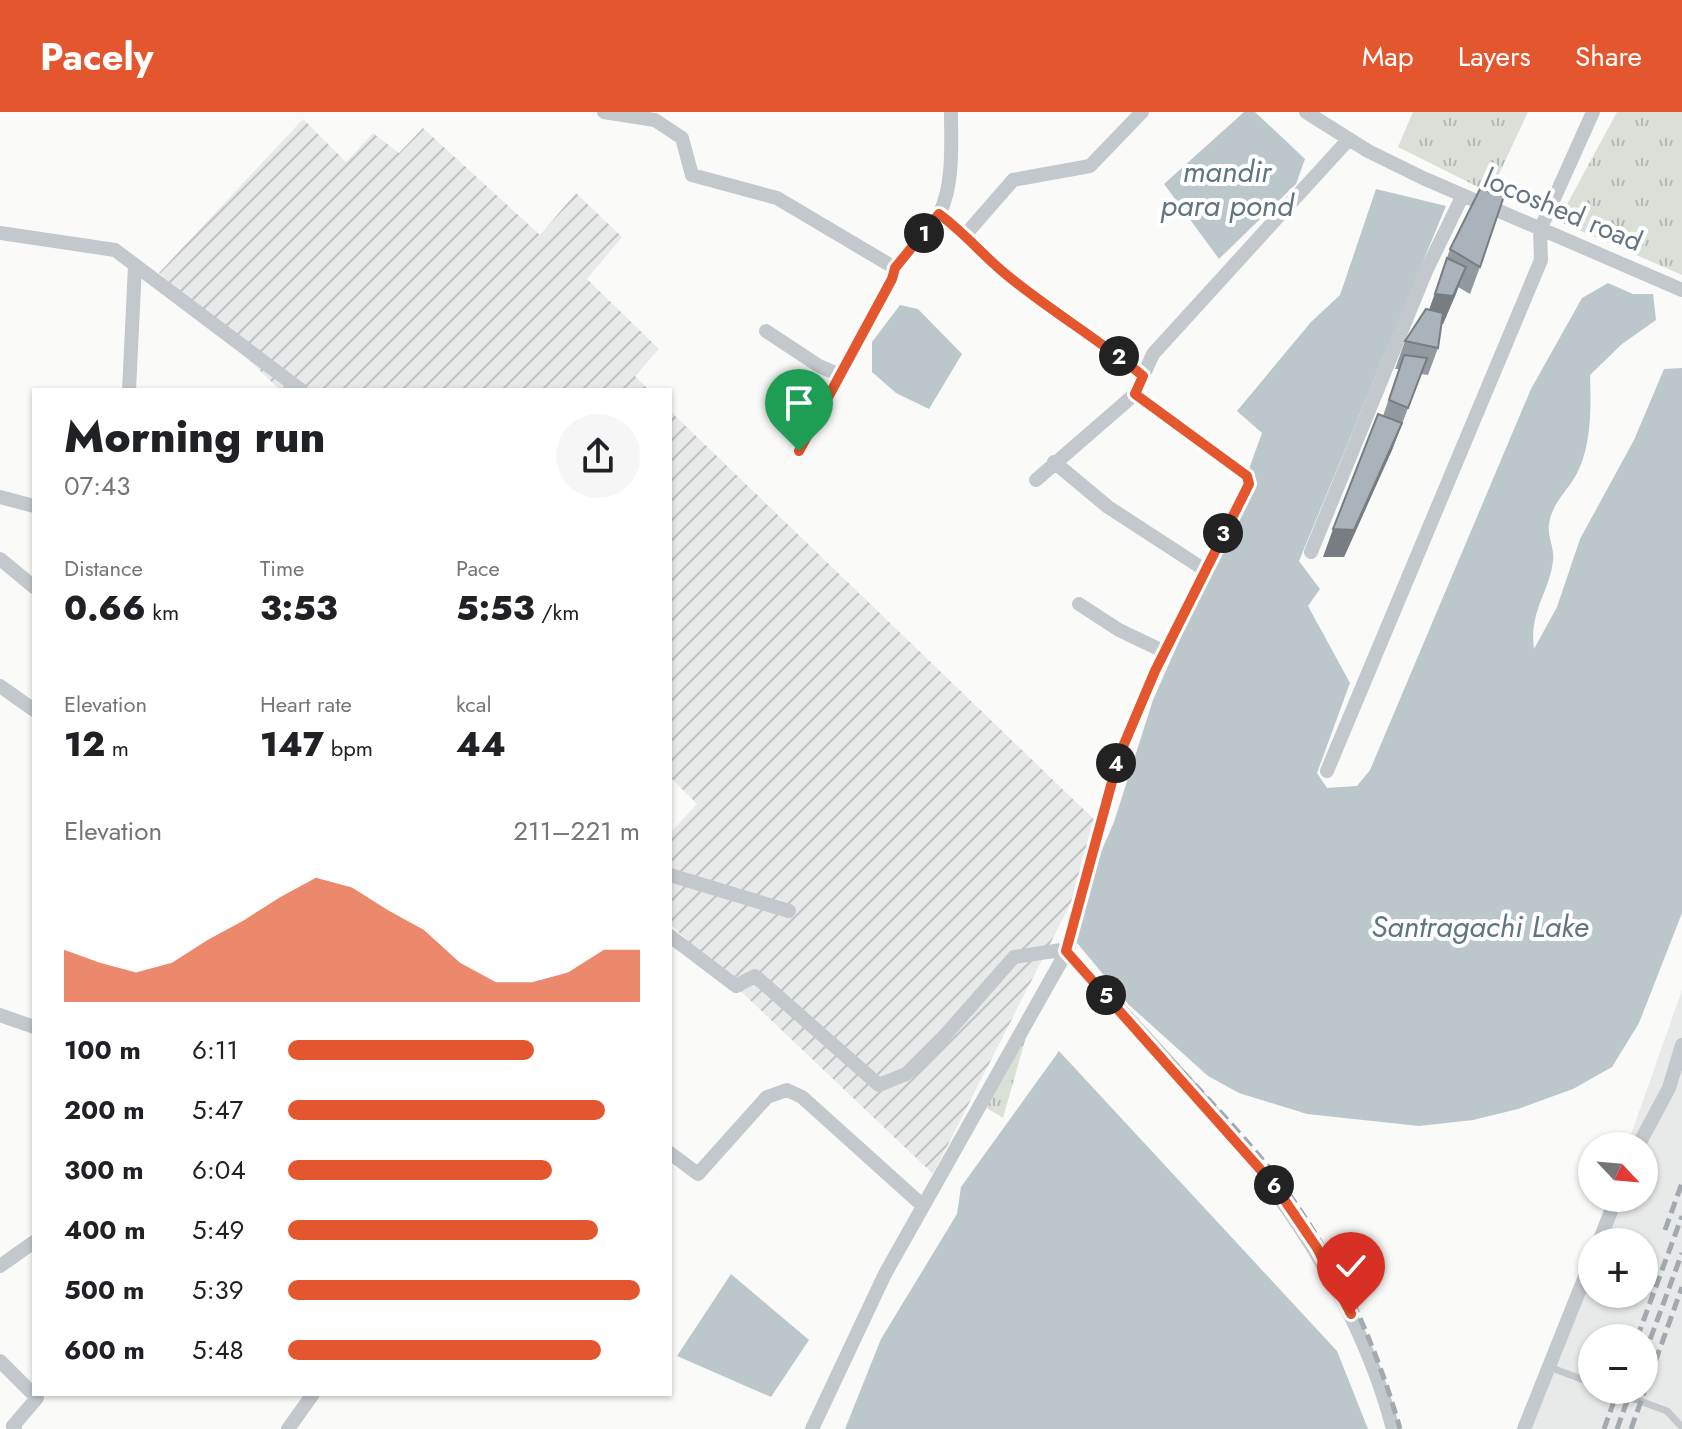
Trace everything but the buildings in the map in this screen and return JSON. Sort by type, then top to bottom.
[{"type":"street","points":[[604,112],[655,120],[682,138],[692,175],[777,198],[895,268]]},
{"type":"street","points":[[799,451],[892,279],[895,268],[939,214],[948,188],[951,112]]},
{"type":"street","points":[[966,234],[1013,180],[1090,166],[1142,112]]},
{"type":"street","name":"locoshed road","points":[[1306,112],[1423,178],[1682,290]]},
{"type":"street","points":[[1327,771],[1541,260],[1540,230],[1593,112]]},
{"type":"street","points":[[1036,480],[1135,394],[1153,354],[1349,139]]},
{"type":"street","points":[[1311,552],[1426,271],[1463,195]]},
{"type":"street","points":[[939,214],[966,234],[1006,274],[1096,337],[1143,376]]},
{"type":"street","points":[[0,233],[115,250],[298,388]]},
{"type":"street","points":[[129,388],[135,266]]},
{"type":"street","points":[[766,331],[819,366],[838,374]]},
{"type":"street","points":[[812,1429],[885,1274],[973,1112],[1007,1060],[1067,950],[1119,756],[1165,652],[1249,484],[1247,476],[1135,394]]},
{"type":"street","points":[[1054,462],[1108,507],[1205,570]]},
{"type":"street","points":[[0,497],[32,505]]},
{"type":"street","points":[[0,559],[32,585]]},
{"type":"street","points":[[1079,604],[1119,630],[1165,652]]},
{"type":"street","points":[[0,686],[32,709]]},
{"type":"street","points":[[672,876],[789,911]]},
{"type":"street","points":[[672,938],[736,986],[755,976],[879,1085],[906,1074],[926,1057],[1014,957],[1067,950]]},
{"type":"street","points":[[1067,950],[1275,1186],[1317,1248],[1351,1314],[1393,1429]]},
{"type":"street","points":[[0,1015],[32,1026]]},
{"type":"street","points":[[1645,1132],[1669,1088],[1682,1045]]},
{"type":"street","points":[[672,1154],[698,1174],[767,1097],[787,1090],[802,1097],[922,1205]]},
{"type":"street","points":[[0,1266],[32,1243]]},
{"type":"street","points":[[1524,1429],[1578,1294]]},
{"type":"street","points":[[0,1361],[32,1393]]},
{"type":"street","points":[[15,1429],[13,1426],[37,1398],[35,1396]]},
{"type":"street","points":[[288,1429],[312,1396]]},
{"type":"lane","points":[[1549,1367],[1578,1378]]},
{"type":"lane","points":[[1648,1404],[1667,1411],[1682,1427]]},
{"type":"shaded area","points":[[303,119],[346,162],[373,133],[399,153],[423,128],[540,235],[576,193],[622,237],[587,279],[659,349],[635,376],[647,388],[278,388],[159,273]]},
{"type":"shaded area","points":[[672,413],[1107,832],[933,1174],[672,926],[672,831],[697,804],[672,779]]},
{"type":"shaded area","points":[[1682,990],[1682,1429],[1527,1429],[1578,1285],[1578,1308],[1658,1308],[1658,1228],[1598,1228],[1604,1212],[1658,1212],[1658,1132],[1632,1132]]},
{"type":"green space","points":[[1413,112],[1528,112],[1490,193],[1398,147]]},
{"type":"green space","points":[[1617,112],[1682,112],[1682,275],[1558,221]]},
{"type":"green space","points":[[1028,1030],[1003,1118],[987,1108],[1007,1060]]},
{"type":"water","name":"mandir para pond","points":[[1244,112],[1255,112],[1305,159],[1296,184],[1219,259],[1164,184]]},
{"type":"water","name":"Santragachi Lake","points":[[1376,189],[1446,206],[1299,561],[1320,589],[1308,606],[1350,683],[1317,773],[1327,788],[1357,786],[1370,770],[1531,389],[1582,298],[1608,283],[1633,294],[1653,294],[1656,320],[1622,344],[1590,375],[1590,414],[1585,453],[1581,466],[1551,517],[1549,529],[1553,561],[1534,624],[1534,649],[1557,607],[1580,539],[1634,440],[1664,369],[1682,368],[1682,913],[1639,1023],[1612,1067],[1573,1089],[1518,1109],[1473,1120],[1419,1126],[1307,1114],[1239,1093],[1208,1076],[1128,1004],[1067,931],[1114,822],[1153,700],[1221,546],[1262,433],[1237,411],[1311,322],[1340,295]]},
{"type":"water","points":[[900,305],[918,309],[962,354],[929,409],[896,393],[872,372],[872,342]]},
{"type":"water","points":[[1059,1051],[1337,1351],[1368,1429],[845,1429],[881,1339],[957,1214],[961,1187]]},
{"type":"water","points":[[731,1274],[809,1340],[771,1397],[677,1356]]},
{"type":"railway","points":[[1108,993],[1247,1142],[1310,1225],[1362,1324],[1377,1358],[1400,1429]]},
{"type":"railway","points":[[1665,1230],[1682,1183]]},
{"type":"railway","points":[[1642,1324],[1682,1216]]},
{"type":"railway","points":[[1656,1324],[1682,1253]]},
{"type":"railway","points":[[1631,1429],[1682,1287]]},
{"type":"railway","points":[[1604,1429],[1613,1404]]},
{"type":"railway","points":[[1617,1429],[1626,1404]]},
{"type":"route","points":[[799,451],[892,279],[895,268],[939,214],[966,234],[1006,274],[1051,309],[1096,337],[1143,376],[1135,394],[1247,476],[1249,484],[1155,671],[1119,756],[1066,951],[1275,1186],[1317,1248],[1351,1314]]}]
